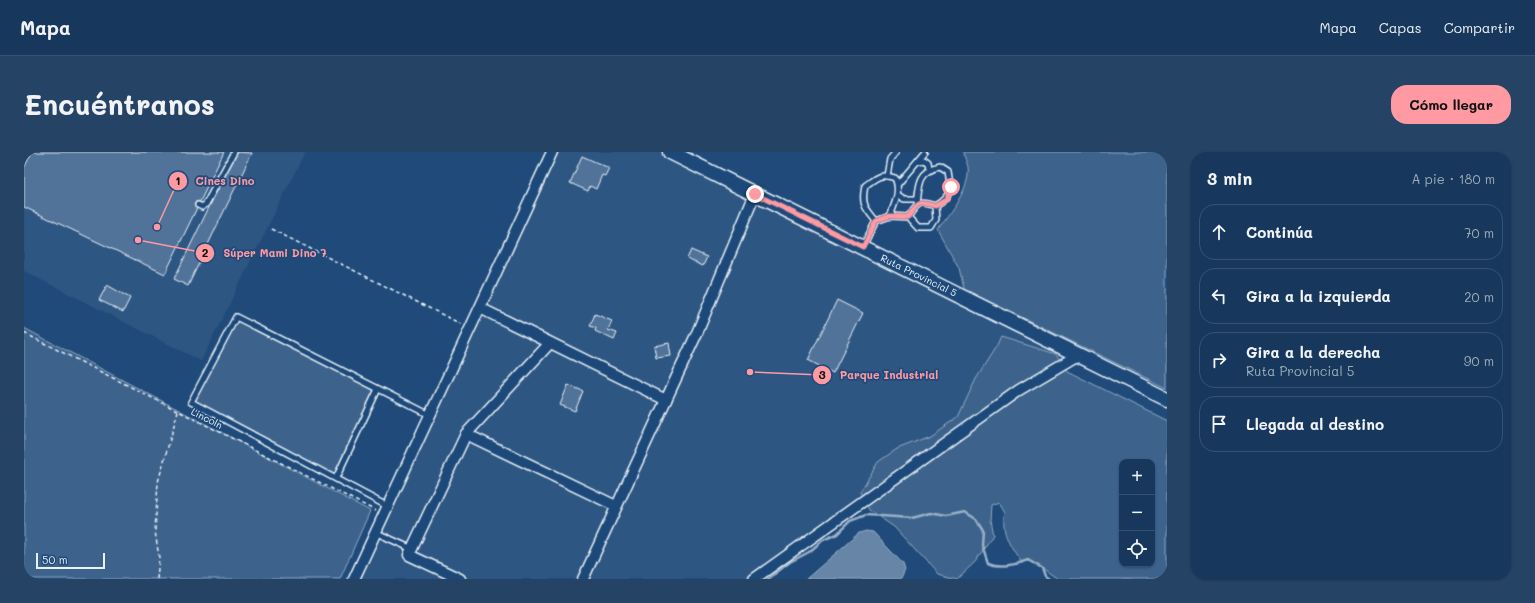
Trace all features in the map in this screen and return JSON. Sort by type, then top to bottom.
[{"type":"main road","name":"Ruta Provincial 5","points":[[670,152],[1167,399]]},
{"type":"street","points":[[354,579],[552,152]]},
{"type":"street","points":[[583,579],[666,400],[758,195]]},
{"type":"street","points":[[480,308],[666,400]]},
{"type":"street","points":[[460,579],[409,555],[466,434],[550,343]]},
{"type":"street","points":[[754,579],[1019,390],[1078,355]]},
{"type":"street","points":[[466,434],[616,506]]},
{"type":"lane","points":[[198,205],[202,206],[206,204],[234,152]]},
{"type":"lane","points":[[887,176],[890,159],[896,152]]},
{"type":"lane","points":[[898,184],[925,152]]},
{"type":"lane","points":[[919,160],[924,160],[928,163],[929,169]]},
{"type":"lane","points":[[908,217],[916,205],[919,186],[923,175],[929,169],[940,167],[948,172],[951,187],[946,200],[935,206],[923,202],[916,205]]},
{"type":"lane","points":[[876,221],[864,206],[862,198],[865,186],[879,176],[895,178],[898,184],[898,195],[890,216]]},
{"type":"lane","points":[[898,195],[904,199],[917,198]]},
{"type":"lane","points":[[863,247],[876,221],[890,216],[908,217],[918,228],[931,228],[936,220],[935,206]]},
{"type":"lane","points":[[386,510],[336,478],[191,402],[236,317],[430,415]]},
{"type":"lane","points":[[336,478],[378,389]]},
{"type":"lane","points":[[375,532],[412,550]]},
{"type":"path","points":[[271,229],[470,328]]},
{"type":"path","name":"Lincoln","points":[[24,333],[178,411],[386,510]]},
{"type":"path","points":[[157,579],[159,558],[155,531],[158,482],[178,411]]},
{"type":"shaded area","points":[[24,152],[305,152],[201,361],[24,271]]},
{"type":"shaded area","points":[[554,152],[669,152],[1078,355],[754,579],[356,579]]},
{"type":"shaded area","points":[[963,152],[1167,152],[1167,388],[964,289],[959,268],[938,230],[953,209],[963,192],[966,183],[968,167]]},
{"type":"shaded area","points":[[236,317],[378,389],[336,478],[191,402]]},
{"type":"shaded area","points":[[24,328],[370,511],[340,579],[24,579]]},
{"type":"shaded area","points":[[1001,337],[1056,354],[1067,371],[1167,421],[1167,579],[1058,579],[1042,568],[1028,561],[1022,563],[1014,551],[1005,532],[1005,512],[999,502],[991,505],[990,520],[993,535],[975,562],[957,579],[937,574],[894,527],[869,510],[860,492],[878,462],[897,449],[930,436],[958,417],[976,379]]},
{"type":"shaded area","points":[[866,531],[873,532],[903,564],[905,570],[901,579],[806,579],[859,533]]},
{"type":"building","points":[[32,152],[224,152],[165,274],[24,207],[24,168]]},
{"type":"building","points":[[236,152],[252,153],[188,286],[174,279]]},
{"type":"building","points":[[582,156],[609,168],[605,176],[602,175],[596,189],[590,186],[588,191],[570,183]]},
{"type":"building","points":[[691,250],[707,257],[703,266],[687,259]]},
{"type":"building","points":[[107,285],[130,298],[123,312],[99,300]]},
{"type":"building","points":[[837,300],[863,313],[833,373],[808,360]]},
{"type":"building","points":[[595,314],[612,321],[608,330],[617,333],[614,340],[595,331],[596,328],[590,326]]},
{"type":"building","points":[[669,343],[671,356],[656,358],[654,346]]},
{"type":"building","points":[[568,385],[583,391],[575,411],[560,405]]},
{"type":"waterway","points":[[768,579],[790,562],[809,552],[823,540],[837,534],[850,521],[866,515],[912,518],[931,513],[946,516],[965,512],[976,519],[983,530],[982,545],[988,563],[992,565],[1008,565],[1028,560],[1042,568],[1045,576],[1049,579]]},
{"type":"place","name":"Cines Dino","points":[[157,227]]},
{"type":"place","name":"Súper Mami Dino 7","points":[[138,240]]},
{"type":"place","name":"Parque Industrial","points":[[750,372]]},
{"type":"route","points":[[755,194],[863,247],[876,221],[890,216],[908,217],[916,205],[923,202],[935,206],[946,200],[951,187]]}]
